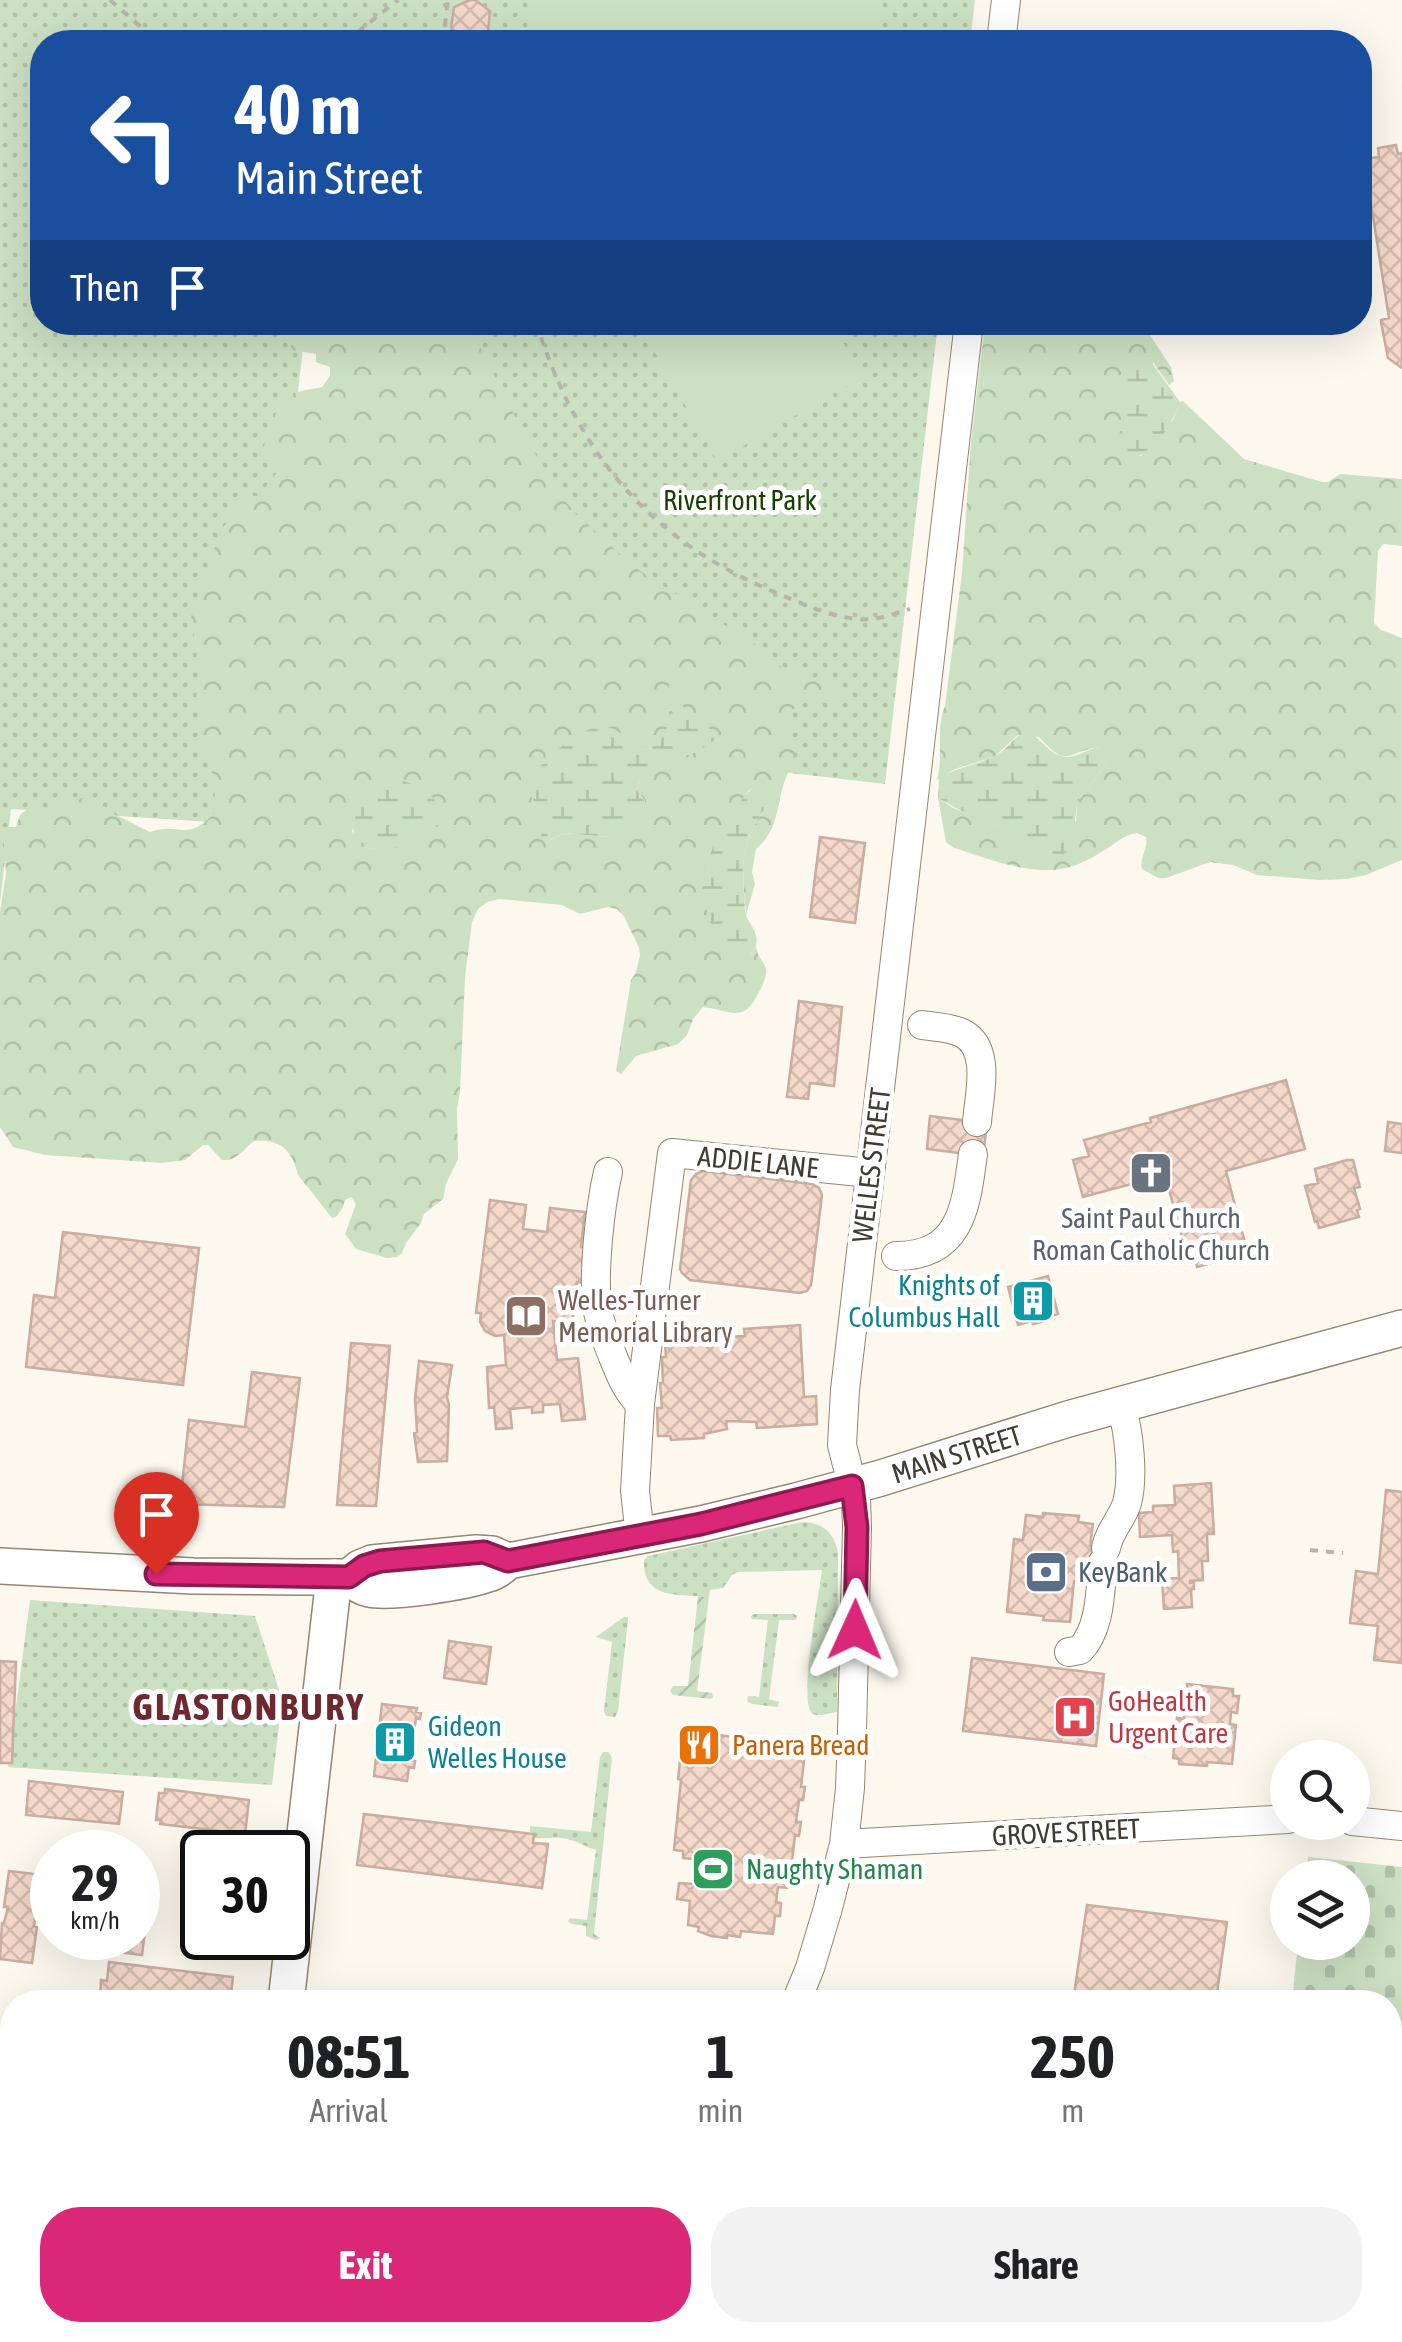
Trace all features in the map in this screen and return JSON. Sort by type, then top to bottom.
[{"type":"main road","name":"MAIN STREET","points":[[0,1566],[192,1576],[342,1577],[372,1590],[413,1588],[486,1575],[508,1561],[701,1524],[852,1486],[1402,1328]]},
{"type":"main road","points":[[288,1990],[342,1577]]},
{"type":"street","points":[[1002,30],[1006,0]]},
{"type":"street","name":"WELLES STREET","points":[[801,1990],[844,1844],[850,1788],[857,1527],[842,1431],[967,335]]},
{"type":"street","points":[[922,1025],[955,1030],[974,1044],[981,1066],[977,1122]]},
{"type":"street","name":"ADDIE LANE","points":[[640,1536],[636,1491],[640,1404],[672,1153],[870,1173]]},
{"type":"street","points":[[896,1256],[917,1254],[947,1238],[964,1210],[973,1154]]},
{"type":"street","points":[[608,1172],[596,1276],[598,1312],[623,1380],[640,1404]]},
{"type":"street","points":[[1069,1652],[1080,1650],[1095,1625],[1105,1555],[1126,1506],[1130,1442],[1121,1406]]},
{"type":"street","name":"GROVE STREET","points":[[844,1844],[1270,1820]]},
{"type":"street","points":[[1370,1823],[1402,1826]]},
{"type":"path","points":[[110,0],[146,30]]},
{"type":"path","points":[[360,30],[398,0]]},
{"type":"path","points":[[445,30],[448,0]]},
{"type":"path","points":[[540,335],[551,370],[606,467],[655,520],[701,556],[744,581],[846,617],[868,620],[911,609]]},
{"type":"path","points":[[1310,1550],[1343,1553]]},
{"type":"green space","name":"Riverfront Park","points":[[0,0],[975,0],[971,30],[30,30],[30,335],[305,335],[255,762],[413,335],[937,335],[885,784],[661,758],[272,826],[11,809],[0,902]]},
{"type":"green space","points":[[530,0],[879,0],[876,30],[527,30]]},
{"type":"green space","points":[[290,335],[477,335],[527,440],[576,514],[634,567],[762,649],[781,667],[830,682],[846,695],[842,701],[833,703],[803,699],[793,711],[790,726],[796,757],[786,777],[773,826],[756,849],[752,872],[755,884],[746,915],[744,856],[752,831],[769,803],[758,785],[748,791],[709,854],[750,955],[756,946],[766,968],[762,987],[742,1012],[703,1007],[678,1044],[636,1056],[621,1074],[616,1071],[631,980],[640,955],[624,916],[608,907],[580,914],[562,905],[499,899],[478,909],[472,922],[465,977],[458,1159],[443,1199],[424,1214],[397,1257],[356,1249],[345,1234],[356,1204],[351,1197],[332,1218],[298,1175],[288,1152],[278,1144],[254,1141],[228,1160],[222,1160],[208,1145],[203,1145],[185,1160],[162,1163],[45,1155],[13,1147],[0,1127],[0,911],[6,873],[3,830],[16,827],[27,809],[56,807],[70,799],[82,798],[104,806],[150,832],[198,827],[217,810],[212,773],[198,735],[199,671],[191,617],[220,532],[245,496],[261,496],[279,471],[263,448],[280,403],[297,392],[322,387],[330,376],[330,367],[316,362],[316,354],[292,350]],"holes":[[[672,686],[688,715],[716,732],[640,780],[636,789],[645,801],[608,837],[564,833],[550,840],[525,781],[564,745],[587,730],[610,728],[644,747],[654,744],[668,724],[668,687]],[[366,788],[376,849],[362,847],[352,831]]]},
{"type":"green space","points":[[645,335],[839,335],[863,377],[717,461]]},
{"type":"green space","points":[[984,335],[1150,335],[1171,367],[1174,381],[1169,385],[1153,362],[1130,456],[1141,456],[1173,420],[1183,401],[1244,459],[1322,482],[1340,474],[1402,479],[1402,546],[1383,544],[1378,551],[1374,623],[1402,638],[1402,860],[1347,879],[1257,875],[1233,865],[1210,862],[1158,878],[1142,869],[1146,837],[1137,833],[1083,862],[1051,870],[1001,863],[946,842],[938,798],[997,826],[1016,840],[1076,821],[1077,803],[1107,763],[1099,747],[1062,756],[1039,737],[1018,735],[994,757],[955,769],[937,780],[962,573]]},
{"type":"green space","points":[[1147,356],[1180,402],[1163,435],[1134,458],[1123,448],[1120,434],[1129,374],[1133,360]]},
{"type":"green space","points":[[671,685],[689,713],[716,732],[717,739],[640,780],[636,789],[648,806],[624,830],[608,837],[564,833],[550,840],[542,838],[525,781],[564,745],[587,730],[610,728],[644,747],[654,744],[668,724]]},
{"type":"green space","points":[[1025,732],[1061,756],[1071,757],[1099,747],[1107,755],[1107,763],[1077,803],[1072,847],[1055,857],[1035,858],[997,826],[938,798],[939,778],[998,755]]},
{"type":"green space","points":[[387,777],[426,791],[438,806],[438,826],[402,845],[383,849],[362,847],[354,838],[353,824],[366,788]]},
{"type":"green space","points":[[757,785],[767,792],[769,803],[750,835],[743,879],[745,913],[757,940],[749,955],[731,961],[712,927],[703,895],[703,872],[737,807]]},
{"type":"green space","points":[[802,1522],[826,1530],[838,1553],[837,1712],[821,1715],[813,1714],[807,1691],[822,1570],[738,1572],[723,1588],[710,1590],[709,1597],[664,1592],[649,1582],[645,1573],[644,1560],[648,1556]]},
{"type":"green space","points":[[698,1596],[709,1597],[697,1691],[712,1693],[711,1699],[673,1695],[670,1691],[673,1686],[688,1686]]},
{"type":"green space","points":[[30,1600],[255,1616],[282,1699],[272,1785],[8,1767]]},
{"type":"green space","points":[[754,1614],[797,1616],[796,1620],[779,1620],[769,1699],[779,1702],[778,1707],[747,1701],[748,1696],[759,1697],[768,1620],[752,1619]]},
{"type":"green space","points":[[624,1617],[628,1620],[618,1711],[615,1717],[606,1716],[612,1642],[596,1637]]},
{"type":"green space","points":[[603,1752],[609,1752],[612,1758],[594,1934],[600,1938],[596,1940],[586,1936],[586,1926],[568,1921],[587,1920],[596,1850],[565,1839],[533,1838],[530,1826],[591,1832]]},
{"type":"green space","points":[[1370,1864],[1402,1867],[1402,1990],[1293,1990],[1296,1960],[1370,1960]]},
{"type":"building","points":[[475,0],[490,11],[488,30],[454,30],[454,7]]},
{"type":"building","points":[[1396,145],[1398,154],[1402,153],[1402,368],[1388,358],[1381,322],[1389,318],[1372,210],[1372,158],[1379,157],[1378,148]]},
{"type":"building","points":[[820,837],[865,843],[855,923],[810,917]]},
{"type":"building","points":[[799,1001],[842,1007],[834,1086],[810,1083],[808,1099],[787,1097]]},
{"type":"building","name":"Saint Paul Church Roman Catholic Church","points":[[1286,1080],[1305,1149],[1226,1171],[1245,1243],[1238,1245],[1241,1255],[1197,1267],[1195,1257],[1188,1259],[1165,1175],[1083,1197],[1073,1160],[1089,1156],[1084,1140]]},
{"type":"building","points":[[930,1116],[987,1123],[983,1156],[927,1149]]},
{"type":"building","points":[[1388,1122],[1402,1124],[1402,1153],[1385,1151]]},
{"type":"building","points":[[1353,1160],[1360,1187],[1354,1188],[1359,1217],[1319,1228],[1305,1186],[1318,1183],[1315,1169]]},
{"type":"building","points":[[703,1171],[819,1188],[822,1195],[811,1285],[807,1291],[690,1280],[682,1273],[691,1180]]},
{"type":"building","name":"Welles-Turner Memorial Library","points":[[490,1200],[526,1205],[523,1229],[547,1232],[550,1208],[585,1212],[581,1247],[588,1248],[584,1283],[577,1282],[572,1324],[553,1321],[557,1360],[578,1358],[585,1419],[562,1421],[560,1404],[543,1405],[543,1412],[532,1413],[532,1407],[510,1409],[512,1428],[496,1429],[494,1407],[489,1408],[487,1367],[506,1365],[504,1335],[485,1331],[481,1313],[476,1313]]},
{"type":"building","points":[[63,1232],[199,1248],[183,1385],[26,1367],[34,1295],[55,1298]]},
{"type":"building","name":"Knights of Columbus Hall","points":[[1048,1276],[1058,1314],[1044,1318],[1045,1321],[1018,1325],[1008,1287]]},
{"type":"building","points":[[800,1325],[804,1397],[816,1396],[817,1424],[757,1428],[756,1422],[726,1421],[727,1429],[704,1434],[704,1438],[671,1440],[670,1436],[658,1436],[662,1357],[666,1357],[664,1332],[709,1330],[722,1332],[722,1337],[745,1336],[744,1329]]},
{"type":"building","points":[[351,1343],[390,1346],[376,1506],[337,1505]]},
{"type":"building","points":[[419,1361],[452,1365],[447,1397],[447,1461],[418,1462],[414,1433]]},
{"type":"building","points":[[252,1372],[300,1378],[284,1507],[180,1504],[189,1420],[245,1427]]},
{"type":"building","points":[[1211,1483],[1214,1534],[1207,1534],[1208,1561],[1202,1561],[1203,1580],[1190,1581],[1194,1582],[1192,1607],[1164,1609],[1162,1579],[1179,1578],[1178,1551],[1173,1552],[1172,1535],[1140,1537],[1139,1513],[1153,1512],[1153,1506],[1175,1505],[1174,1486]]},
{"type":"building","points":[[1386,1490],[1402,1492],[1402,1663],[1374,1660],[1378,1626],[1350,1623],[1356,1571],[1378,1574]]},
{"type":"building","name":"KeyBank","points":[[1043,1513],[1079,1516],[1078,1522],[1093,1524],[1090,1546],[1117,1549],[1115,1563],[1083,1560],[1081,1581],[1074,1581],[1070,1622],[1007,1612],[1014,1539],[1023,1540],[1026,1515],[1043,1517]]},
{"type":"building","points":[[449,1641],[491,1647],[486,1684],[444,1678]]},
{"type":"building","points":[[972,1658],[1104,1674],[1096,1746],[963,1731]]},
{"type":"building","points":[[0,1661],[16,1662],[12,1763],[0,1763]]},
{"type":"building","points":[[1187,1684],[1233,1689],[1233,1696],[1239,1696],[1237,1713],[1231,1712],[1230,1724],[1236,1725],[1232,1764],[1179,1764],[1179,1759],[1173,1758],[1177,1718],[1184,1719],[1185,1706],[1179,1706],[1181,1690],[1187,1691]]},
{"type":"building","name":"Gideon Welles House","points":[[382,1704],[417,1708],[416,1712],[421,1713],[420,1719],[416,1718],[410,1760],[415,1761],[414,1768],[409,1767],[407,1781],[374,1776]]},
{"type":"building","points":[[687,1732],[806,1744],[801,1787],[805,1787],[796,1822],[801,1822],[799,1836],[795,1835],[789,1888],[778,1887],[776,1902],[781,1903],[780,1916],[775,1916],[773,1934],[741,1931],[740,1937],[727,1938],[711,1936],[688,1925],[690,1901],[677,1899],[679,1883],[693,1884],[695,1859],[683,1858],[683,1851],[674,1850],[681,1780],[678,1779]]},
{"type":"building","points":[[29,1781],[123,1792],[119,1824],[26,1815]]},
{"type":"building","points":[[165,1789],[249,1800],[245,1830],[160,1824],[161,1820],[156,1820],[159,1793],[165,1793]]},
{"type":"building","points":[[364,1814],[534,1834],[533,1843],[548,1844],[542,1888],[357,1865]]},
{"type":"building","points":[[9,1871],[30,1873],[32,1963],[0,1959],[2,1923],[8,1907],[4,1907]]},
{"type":"building","points":[[1087,1905],[1227,1922],[1217,1990],[1075,1990]]},
{"type":"building","points":[[109,1962],[233,1977],[231,1990],[101,1990],[101,1980],[107,1981]]},
{"type":"place","name":"Saint Paul Church Roman Catholic Church","points":[[1151,1173]]},
{"type":"place","name":"Knights of Columbus Hall","points":[[1033,1301]]},
{"type":"place","name":"Welles-Turner Memorial Library","points":[[526,1316]]},
{"type":"place","name":"KeyBank","points":[[1046,1572]]},
{"type":"place","name":"GoHealth Urgent Care","points":[[1075,1717]]},
{"type":"place","name":"Gideon Welles House","points":[[395,1742]]},
{"type":"place","name":"Panera Bread","points":[[699,1745]]},
{"type":"place","name":"Naughty Shaman","points":[[713,1869]]},
{"type":"district","name":"GLASTONBURY","points":[[249,1706]]},
{"type":"route","points":[[156,1574],[349,1577],[356,1570],[380,1561],[484,1552],[508,1561],[701,1524],[852,1486],[857,1527],[855,1630]]}]
